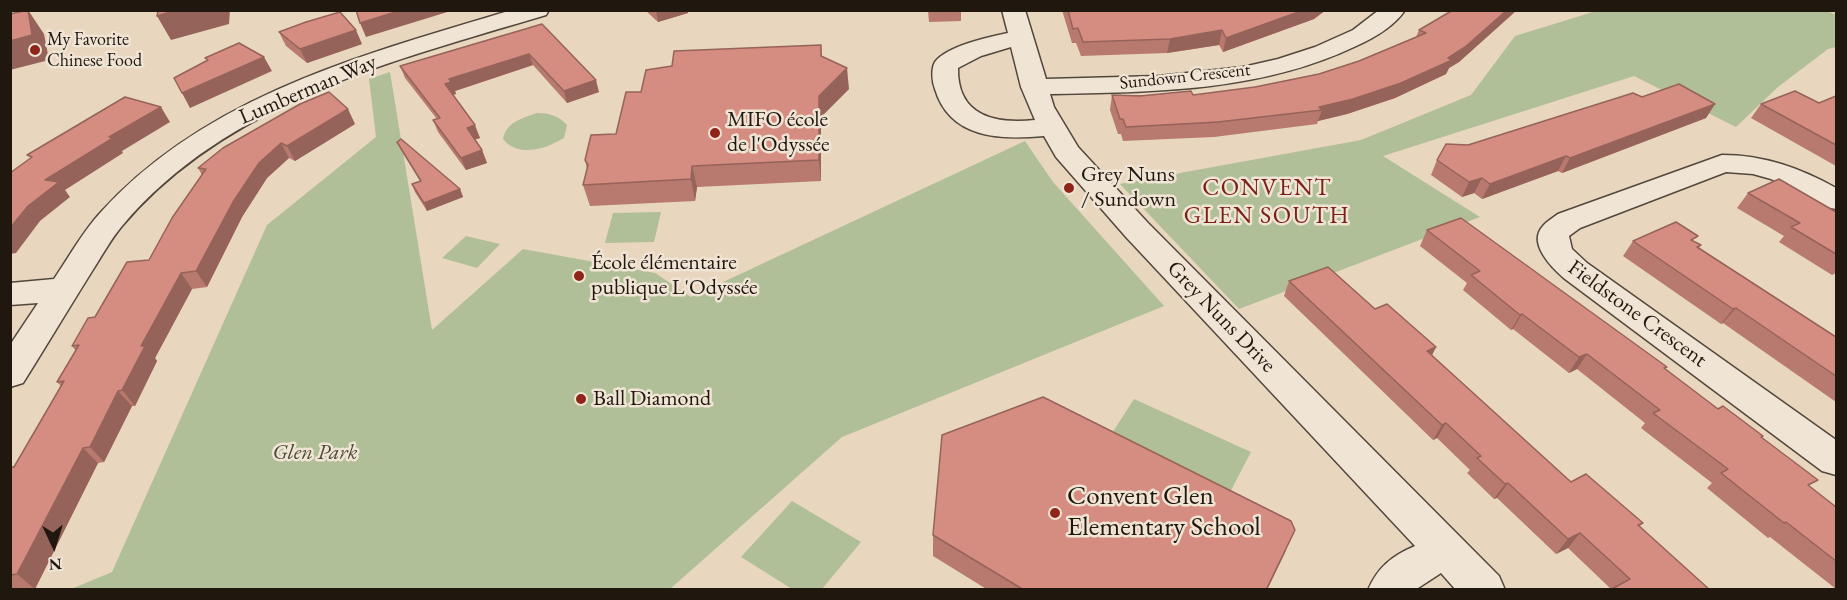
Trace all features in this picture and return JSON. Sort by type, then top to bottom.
[{"type":"street","name":"Lumberman Way","points":[[10,374],[111,220],[145,183],[190,150],[233,122],[283,97],[333,76],[538,10]]},
{"type":"street","name":"Grey Nuns Drive","points":[[1013,10],[1034,87],[1051,127],[1066,151],[1137,230],[1484,590]]},
{"type":"street","name":"Sundown Crescent","points":[[1034,87],[1180,82],[1260,70],[1320,53],[1342,44],[1363,34],[1394,10]]},
{"type":"street","points":[[1020,38],[983,45],[959,56],[946,65],[945,85],[954,102],[977,125],[998,130],[1051,127]]},
{"type":"street","name":"Fieldstone Crescent","points":[[1836,200],[1780,171],[1743,163],[1722,164],[1569,221],[1554,232],[1553,245],[1562,259],[1576,271],[1836,460]]},
{"type":"street","points":[[10,294],[64,289]]},
{"type":"street","points":[[1389,590],[1394,580],[1412,567],[1446,550]]},
{"type":"green space","points":[[1825,10],[1836,15],[1836,47],[1828,49],[1778,87],[1736,127],[1634,76],[1383,156],[1480,217],[1239,309],[1120,184],[1361,140],[1471,95],[1515,36],[1596,11]]},
{"type":"green space","name":"Glen Park","points":[[390,72],[432,330],[523,249],[655,273],[691,297],[1025,141],[1053,182],[1164,306],[842,437],[670,589],[69,590],[112,572],[267,225],[376,137],[369,79]]},
{"type":"green space","points":[[537,113],[561,119],[567,125],[564,138],[532,150],[516,148],[503,139],[511,125]]},
{"type":"green space","points":[[661,212],[654,242],[605,243],[613,213]]},
{"type":"green space","points":[[466,236],[500,244],[477,268],[442,258]]},
{"type":"green space","points":[[1134,399],[1251,452],[1227,498],[1107,441]]},
{"type":"green space","points":[[792,501],[861,542],[822,589],[792,589],[741,557]]},
{"type":"building","points":[[28,10],[32,35],[10,41],[10,14]]},
{"type":"building","points":[[158,10],[177,10],[157,16]]},
{"type":"building","points":[[356,10],[402,10],[360,23]]},
{"type":"building","points":[[1068,10],[1304,10],[1226,38],[1222,30],[1170,39],[1083,42],[1078,28],[1073,29]]},
{"type":"building","points":[[1453,10],[1507,10],[1465,47],[1448,58],[1452,60],[1401,83],[1353,99],[1319,107],[1322,110],[1218,122],[1126,127],[1123,119],[1120,119],[1112,95],[1140,96],[1191,91],[1193,95],[1255,87],[1319,74],[1359,61],[1426,33],[1419,30]]},
{"type":"building","points":[[340,12],[356,30],[300,49],[279,32],[306,22]]},
{"type":"building","points":[[542,24],[596,80],[564,91],[529,54],[449,79],[451,82],[445,84],[475,125],[467,128],[482,150],[461,158],[433,120],[440,118],[400,66]]},
{"type":"building","points":[[239,43],[264,57],[182,93],[174,78],[208,60],[205,58]]},
{"type":"building","points":[[821,45],[821,56],[847,68],[819,96],[819,160],[692,166],[691,179],[583,185],[588,165],[585,160],[591,135],[616,134],[626,92],[641,92],[646,70],[672,66],[674,51]]},
{"type":"building","points":[[1679,84],[1715,104],[1570,158],[1566,156],[1490,184],[1482,178],[1469,182],[1437,160],[1446,144],[1468,145],[1633,93],[1642,97]]},
{"type":"building","points":[[1795,91],[1819,103],[1836,96],[1836,145],[1761,104]]},
{"type":"building","points":[[329,92],[348,109],[287,146],[281,143],[259,163],[233,202],[196,271],[181,273],[141,346],[145,346],[122,390],[118,391],[90,447],[83,448],[17,574],[10,575],[10,467],[14,467],[64,381],[57,382],[79,345],[72,346],[88,318],[95,317],[127,262],[149,260],[172,218],[206,169],[198,168],[223,148],[300,104]]},
{"type":"building","points":[[125,97],[161,107],[109,137],[113,138],[45,180],[59,182],[28,206],[10,228],[10,173],[32,157],[27,155]]},
{"type":"building","points":[[401,139],[460,189],[424,203],[412,184],[421,181],[397,142]]},
{"type":"building","points":[[1779,179],[1836,212],[1836,254],[1791,227],[1800,223],[1748,193]]},
{"type":"building","points":[[1461,218],[1667,367],[1664,368],[1718,409],[1723,406],[1818,480],[1808,485],[1836,507],[1836,561],[1721,473],[1728,469],[1653,413],[1660,410],[1587,354],[1579,357],[1522,314],[1520,315],[1471,275],[1480,271],[1427,230]]},
{"type":"building","points":[[1676,222],[1698,236],[1691,240],[1701,245],[1697,247],[1836,337],[1836,376],[1633,241]]},
{"type":"building","points":[[1328,267],[1375,309],[1387,304],[1436,347],[1427,351],[1571,482],[1586,474],[1643,523],[1638,525],[1710,590],[1610,590],[1630,579],[1580,533],[1568,539],[1508,483],[1505,484],[1477,458],[1481,456],[1446,423],[1442,425],[1289,281]]},
{"type":"building","points":[[1043,397],[1291,521],[1295,530],[1266,590],[1024,590],[933,535],[942,435]]},
{"type":"place","name":"My Favorite Chinese Food","points":[[35,50]]},
{"type":"place","name":"MIFO école de l'Odyssée","points":[[715,133]]},
{"type":"place","name":"Grey Nuns / Sundown","points":[[1069,188]]},
{"type":"place","name":"École élémentaire publique L'Odyssée","points":[[579,276]]},
{"type":"place","name":"Ball Diamond","points":[[581,399]]},
{"type":"place","name":"Convent Glen Elementary School","points":[[1055,513]]},
{"type":"district","name":"CONVENT GLEN SOUTH","points":[[1267,202]]}]
